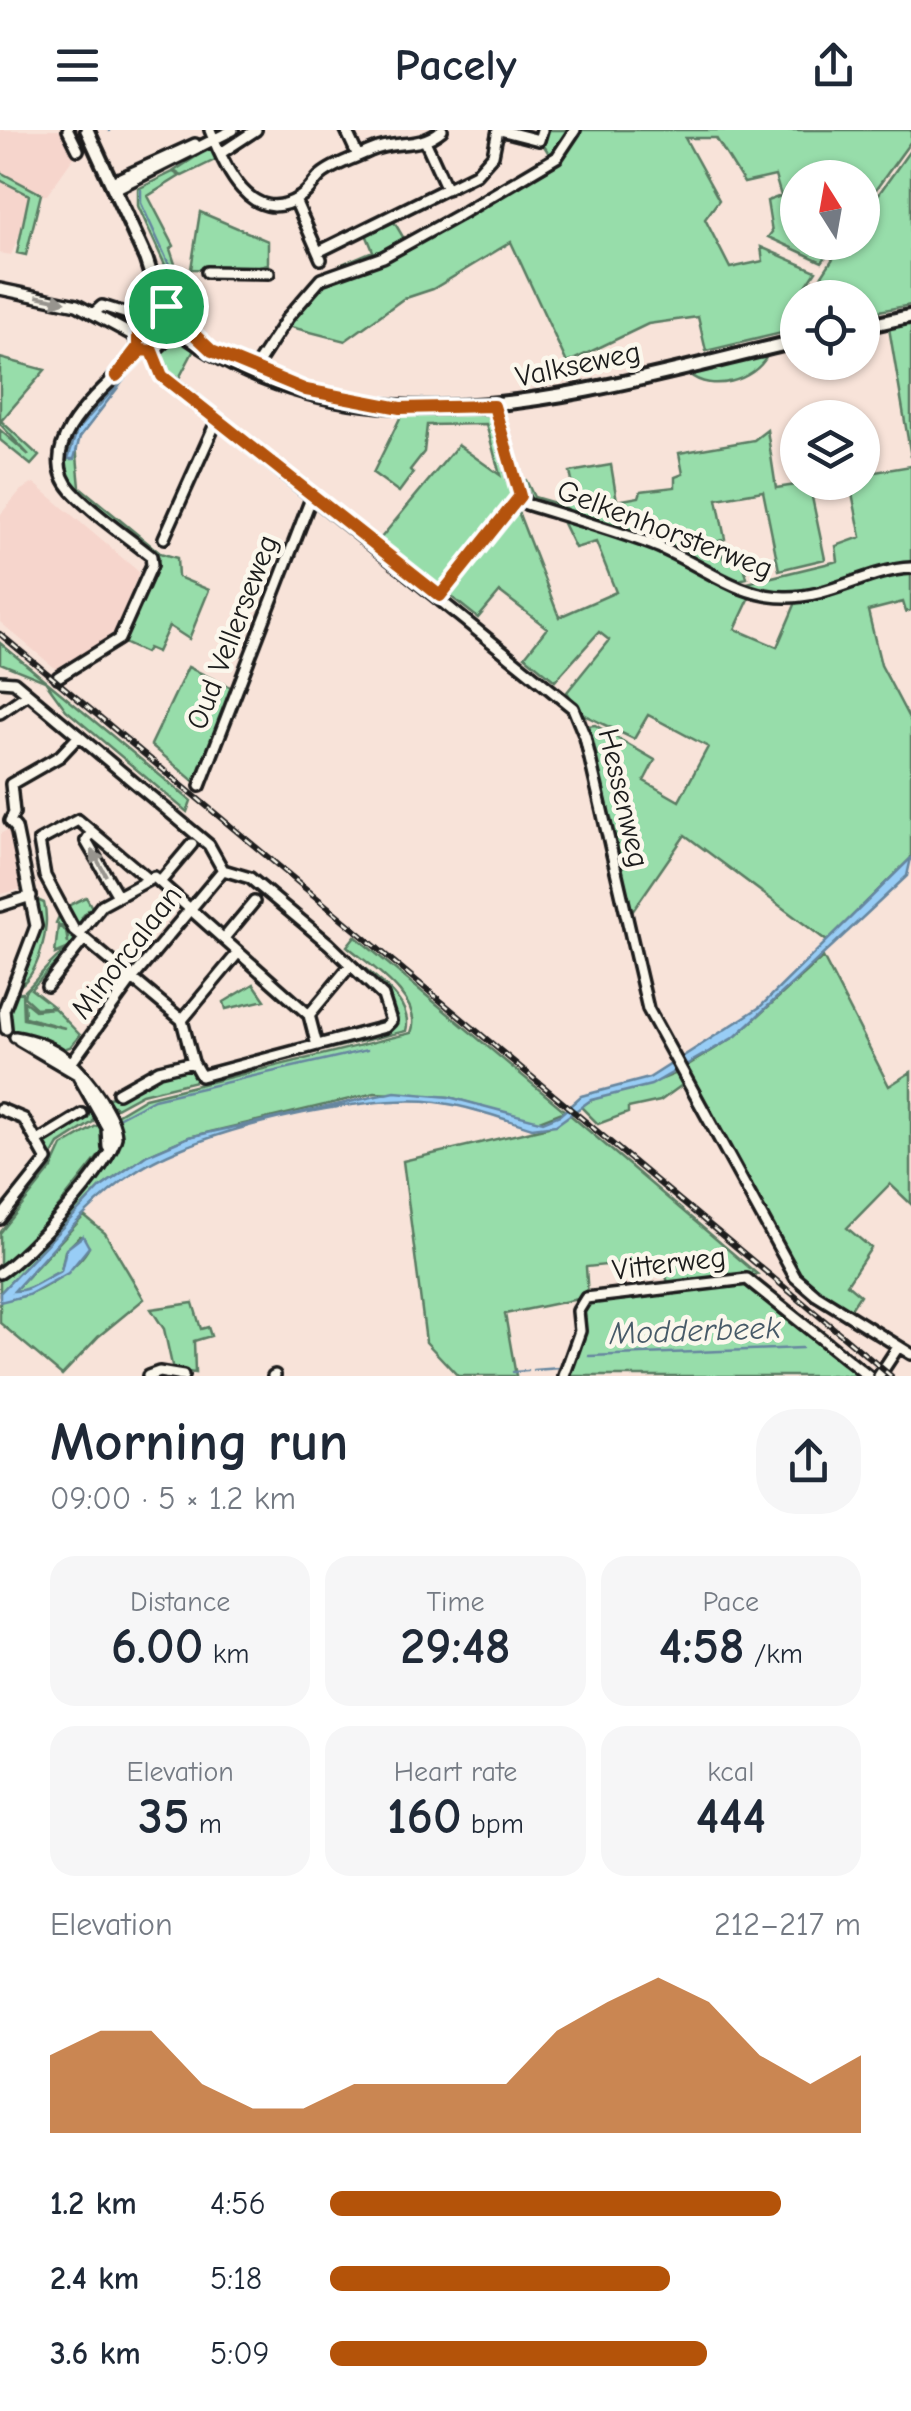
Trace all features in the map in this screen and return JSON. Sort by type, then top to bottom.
[{"type":"main road","points":[[90,130],[166,307]]},
{"type":"main road","points":[[142,346],[179,326],[178,309],[166,307]]},
{"type":"main road","points":[[142,346],[166,307]]},
{"type":"main road","points":[[880,323],[911,316]]},
{"type":"main road","name":"Valkseweg","points":[[179,326],[253,371],[306,390],[408,409],[494,406],[780,346]]},
{"type":"street","points":[[68,130],[78,150]]},
{"type":"street","points":[[116,184],[224,130]]},
{"type":"street","points":[[212,135],[233,130]]},
{"type":"street","points":[[221,154],[256,130]]},
{"type":"street","points":[[346,130],[358,156]]},
{"type":"street","points":[[212,135],[238,186],[254,201],[280,204],[296,200],[324,172],[358,156],[387,144],[426,143],[442,130]]},
{"type":"street","points":[[296,200],[320,256],[485,168],[499,130],[539,140],[542,130]]},
{"type":"street","points":[[253,371],[288,317],[321,279],[383,257],[474,206],[557,157],[575,130]]},
{"type":"street","points":[[426,143],[447,189]]},
{"type":"street","points":[[207,272],[269,273]]},
{"type":"street","points":[[0,289],[77,305],[142,346],[65,435],[62,470],[72,491],[150,556],[150,570],[119,639],[58,677]]},
{"type":"street","points":[[94,313],[102,306],[134,316]]},
{"type":"street","name":"Hessenweg","points":[[142,346],[159,372],[558,692],[577,715],[644,994],[678,1066],[795,1277],[816,1295],[911,1354]]},
{"type":"street","name":"Gelkenhorsterweg","points":[[494,406],[520,496],[526,504],[652,544],[733,586],[767,597],[832,592],[890,569],[911,568]]},
{"type":"street","points":[[164,538],[217,420]]},
{"type":"street","name":"Oud Vellerseweg","points":[[200,786],[312,496]]},
{"type":"street","name":"Gelkenhorsterweg","points":[[440,596],[520,496]]},
{"type":"street","points":[[1,683],[10,679],[209,844],[224,870],[250,878],[329,944],[385,998],[389,1024],[316,1042]]},
{"type":"street","points":[[3,714],[28,694]]},
{"type":"street","points":[[0,1273],[28,1252],[114,1144],[116,1130],[71,1063],[3,1030],[4,1010],[35,935],[31,896],[5,822],[14,813],[11,784],[60,756],[79,736]]},
{"type":"street","points":[[78,820],[92,832],[226,937],[238,954],[309,1015],[316,1042],[312,1049],[201,1076],[193,1062],[182,1020],[81,936],[44,876],[38,846],[42,838],[78,820]]},
{"type":"street","points":[[92,832],[86,841],[118,896]]},
{"type":"street","points":[[160,882],[192,844]]},
{"type":"street","name":"Minorcalaan","points":[[71,1063],[132,979],[224,870]]},
{"type":"street","points":[[48,986],[102,905],[147,878]]},
{"type":"street","points":[[0,906],[31,896]]},
{"type":"street","points":[[226,937],[254,902]]},
{"type":"street","points":[[182,1020],[238,954]]},
{"type":"street","points":[[309,1015],[349,967]]},
{"type":"street","points":[[118,1093],[159,1070],[193,1062]]},
{"type":"street","points":[[0,1109],[24,1119],[38,1141],[45,1163],[0,1219]]},
{"type":"street","points":[[38,1141],[82,1114]]},
{"type":"street","name":"Vitterweg","points":[[564,1376],[580,1331],[578,1311],[586,1298],[748,1279],[868,1376]]},
{"type":"street","points":[[879,1376],[898,1347]]},
{"type":"street","points":[[148,1376],[159,1372],[183,1376]]},
{"type":"shaded area","points":[[0,130],[78,130],[84,143],[47,195],[36,196],[11,255],[0,253]]},
{"type":"shaded area","points":[[34,483],[139,572],[115,634],[56,669],[0,622],[0,515],[21,490]]},
{"type":"shaded area","points":[[11,828],[22,889],[0,894],[0,834]]},
{"type":"green space","points":[[545,130],[571,130],[551,157],[541,141]]},
{"type":"green space","points":[[577,130],[911,130],[911,141],[880,184],[880,160],[780,160],[780,193],[775,176],[744,183],[716,138],[685,138],[719,200],[705,219],[730,268],[763,261],[761,247],[780,255],[780,260],[791,260],[816,271],[810,280],[780,280],[780,333],[706,351],[698,317],[648,324],[567,363],[511,242],[433,289],[403,299],[345,341],[287,326],[318,285],[365,268],[560,156]]},
{"type":"green space","points":[[211,147],[217,159],[182,176],[174,171]]},
{"type":"green space","points":[[911,149],[911,305],[880,311],[880,280],[819,280],[832,260],[880,260],[880,192]]},
{"type":"green space","points":[[0,172],[41,194],[26,255],[17,253],[29,195],[0,180]]},
{"type":"green space","points":[[173,172],[180,176],[148,196],[174,246],[170,249],[178,273],[170,276],[138,206],[138,189]]},
{"type":"green space","points":[[780,196],[780,243],[768,237],[772,232],[767,201]]},
{"type":"green space","points":[[200,212],[268,241],[268,264],[241,270],[191,269]]},
{"type":"green space","points":[[393,220],[406,242],[340,265],[373,251],[366,234]]},
{"type":"green space","points":[[167,311],[176,313],[176,322],[151,346],[144,346],[142,335]]},
{"type":"green space","points":[[911,324],[911,457],[889,328]]},
{"type":"green space","points":[[186,338],[196,346],[177,382],[158,360],[166,348]]},
{"type":"green space","points":[[767,356],[752,372],[731,382],[709,383],[689,374]]},
{"type":"green space","points":[[0,358],[45,370],[1,421],[39,456],[31,465],[0,440],[0,430],[29,455],[0,424]]},
{"type":"green space","points":[[131,366],[71,438],[68,456],[76,445],[80,487],[160,553],[177,558],[178,577],[209,590],[189,639],[169,626],[157,652],[148,648],[145,653],[121,642],[159,558],[157,553],[79,492],[65,469],[65,446],[74,428]]},
{"type":"green space","points":[[402,414],[489,415],[516,496],[441,588],[380,539],[458,445],[500,475],[486,424],[427,425],[424,452],[399,492],[373,473]]},
{"type":"green space","points":[[767,430],[780,500],[813,500],[825,559],[779,570],[763,491],[717,499],[725,539],[719,541],[724,562],[742,558],[747,578],[735,581],[672,550],[529,503],[519,481],[526,480],[534,497],[565,506],[565,497],[575,495],[570,472],[611,465],[617,501],[639,497],[641,491],[675,487],[675,477],[683,474],[679,453],[754,440]]},
{"type":"green space","points":[[911,466],[911,565],[804,593],[739,585],[838,561],[836,546],[861,537],[853,500],[880,500],[880,471]]},
{"type":"green space","points":[[517,509],[559,617],[616,592],[596,542],[575,548],[561,519],[669,554],[750,597],[735,629],[777,647],[797,600],[911,570],[911,610],[906,612],[903,602],[868,611],[881,665],[911,722],[911,858],[827,941],[685,835],[630,915],[587,726],[595,725],[655,760],[644,781],[679,801],[708,747],[648,715],[634,739],[582,714],[567,692],[609,640],[599,632],[555,681],[525,656],[547,628],[500,592],[478,618],[448,594]]},
{"type":"green space","points":[[0,643],[191,801],[187,812],[66,710],[45,681],[0,663]]},
{"type":"green space","points":[[188,667],[234,689],[197,784],[151,745]]},
{"type":"green space","points":[[86,897],[94,911],[88,910],[82,917],[86,920],[76,925],[66,907]]},
{"type":"green space","points":[[35,899],[44,903],[44,937],[31,973],[16,988],[37,938]]},
{"type":"green space","points":[[61,912],[77,941],[31,989],[53,1006],[36,1008],[24,997],[25,991],[69,948],[55,954],[58,926],[66,931],[68,944],[68,930],[56,923]]},
{"type":"green space","points":[[355,936],[565,1111],[537,1122],[449,1097],[375,1093],[189,1137],[147,1155],[100,1188],[0,1293],[0,1278],[28,1257],[102,1167],[113,1117],[145,1098],[411,1033],[413,1020],[403,996],[347,946]]},
{"type":"green space","points":[[823,957],[889,1086],[911,1072],[911,1204],[890,1184],[847,1228],[871,1248],[847,1284],[860,1295],[849,1312],[800,1275],[685,1067],[736,1036]]},
{"type":"green space","points":[[356,961],[399,1000],[407,1020],[406,1031],[201,1079],[317,1051],[325,1044],[327,1048],[351,1042],[351,1038],[393,1027],[398,1018],[386,995],[389,991],[360,966],[356,969]]},
{"type":"green space","points":[[254,984],[265,1000],[226,1009],[224,1002]]},
{"type":"green space","points":[[22,992],[23,1019],[65,1028],[25,1017],[24,1001],[35,1010],[54,1008],[80,1035],[70,1047],[60,1050],[10,1029],[6,1018],[13,994]]},
{"type":"green space","points":[[190,1067],[196,1081],[142,1094],[116,1108],[104,1099],[127,1094],[161,1074]]},
{"type":"green space","points":[[677,1073],[685,1083],[660,1101],[628,1108],[628,1113],[598,1124],[580,1106],[603,1096]]},
{"type":"green space","points":[[93,1106],[93,1122],[59,1144],[51,1158],[43,1143],[88,1117],[84,1111]]},
{"type":"green space","points":[[569,1114],[757,1274],[668,1286],[664,1259],[586,1267],[588,1297],[505,1314],[516,1376],[458,1376],[426,1342],[403,1161],[548,1127]]},
{"type":"green space","points":[[103,1122],[105,1144],[101,1153],[29,1244],[0,1268],[0,1233],[52,1168],[62,1146]]},
{"type":"green space","points":[[84,1216],[105,1233],[144,1299],[99,1336],[62,1375],[0,1323],[0,1302],[40,1289],[78,1262],[89,1247],[80,1236],[65,1251],[61,1271],[32,1287],[14,1291]]},
{"type":"green space","points":[[750,1281],[865,1376],[570,1376],[582,1339],[584,1304]]},
{"type":"green space","points":[[193,1303],[201,1329],[208,1327],[211,1336],[194,1341],[195,1373],[173,1370],[164,1329],[151,1309]]},
{"type":"water","points":[[133,368],[80,437],[74,459],[68,459],[77,430]]},
{"type":"water","points":[[911,858],[907,876],[736,1036],[651,1085],[591,1100],[556,1125],[532,1128],[460,1106],[404,1101],[324,1109],[197,1142],[162,1157],[117,1185],[14,1291],[61,1271],[66,1249],[83,1236],[89,1247],[68,1273],[28,1295],[0,1302],[0,1293],[100,1188],[147,1155],[189,1137],[395,1092],[449,1097],[543,1122],[560,1115],[581,1096],[649,1078],[760,1007]]},
{"type":"waterway","points":[[141,190],[141,203],[172,271]]},
{"type":"waterway","points":[[120,1117],[154,1099],[367,1050]]},
{"type":"waterway","name":"Modderbeek","points":[[589,1356],[802,1348]]},
{"type":"waterway","name":"Modderbeek","points":[[534,1370],[560,1368]]},
{"type":"waterway","name":"Modderbeek","points":[[513,1372],[528,1371]]},
{"type":"railway","points":[[0,634],[891,1376]]},
{"type":"route","points":[[166,306],[178,309],[182,323],[212,351],[306,390],[400,408],[451,410],[494,406],[520,496],[440,596],[162,376],[152,351],[142,350],[116,376],[138,347],[138,332],[166,306]]}]
